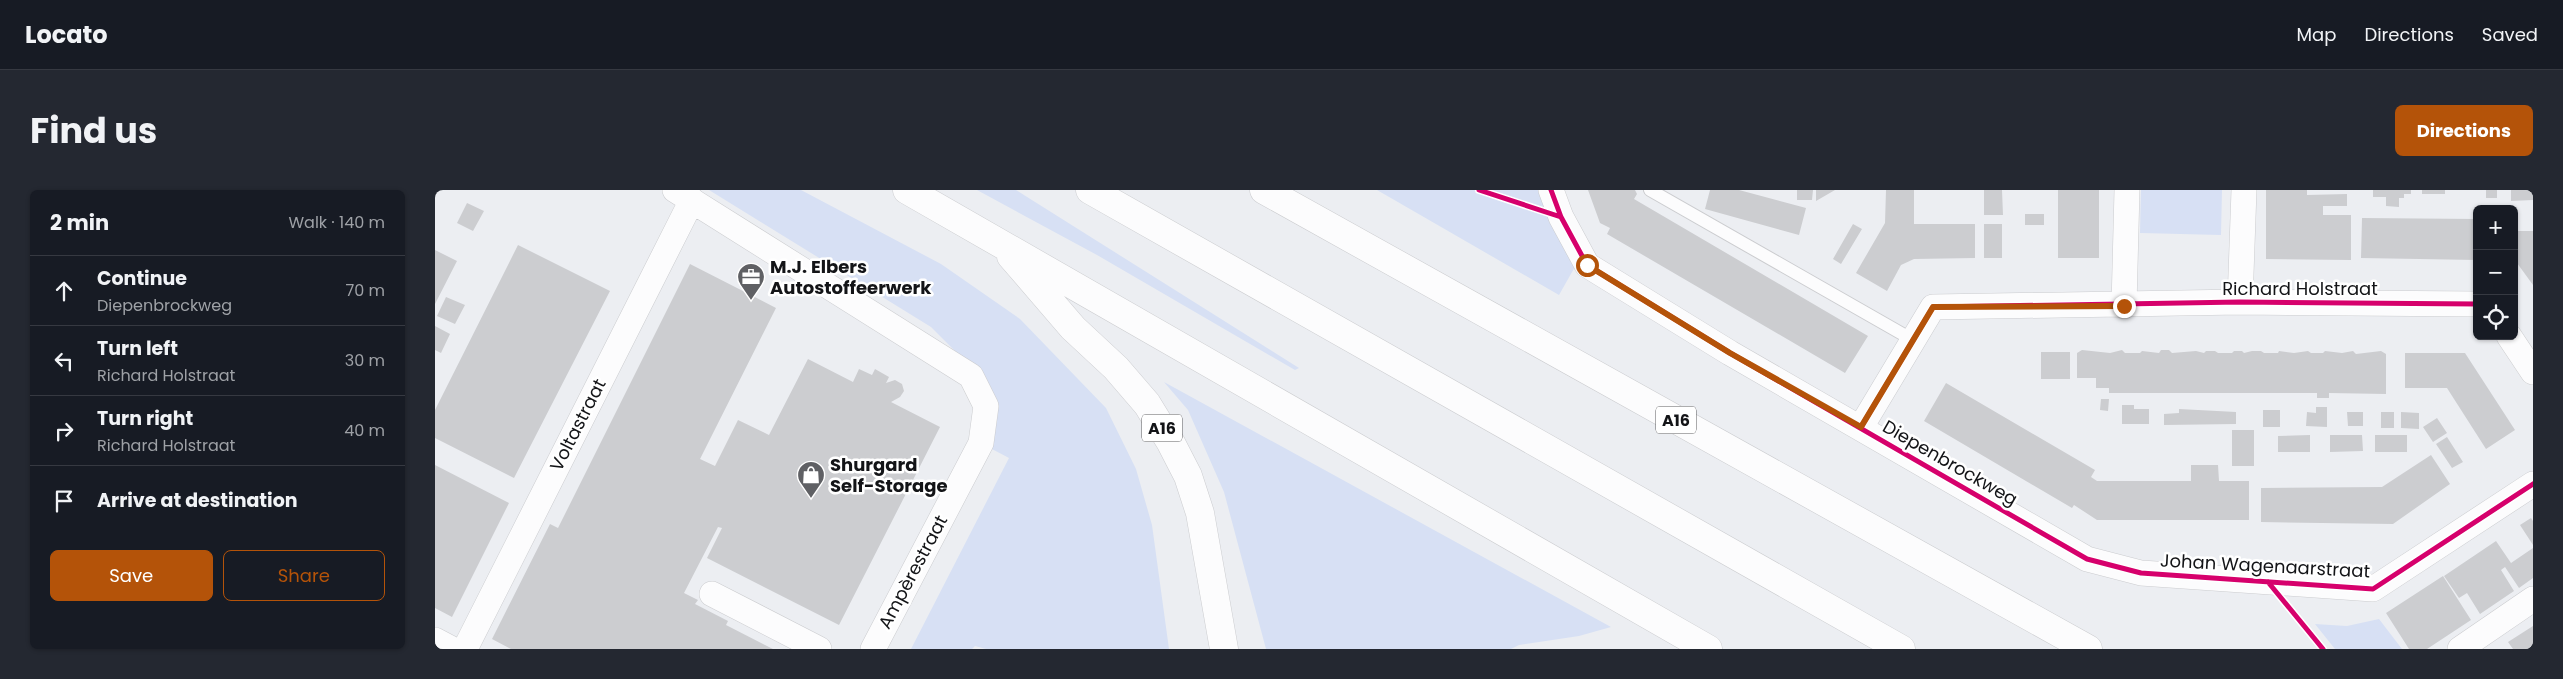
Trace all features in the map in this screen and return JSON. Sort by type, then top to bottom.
[{"type":"highway","name":"A16","points":[[907,190],[1708,649]]},
{"type":"highway","points":[[1089,190],[1901,649]]},
{"type":"highway","name":"A16","points":[[1264,190],[2088,649]]},
{"type":"highway","name":"A16","points":[[999,241],[1073,328],[1116,368],[1147,404],[1171,443],[1188,476],[1199,513],[1224,649]]},
{"type":"street","name":"Diepenbrockweg","points":[[1551,190],[1561,218],[1587,265],[1730,353],[2087,559]]},
{"type":"street","points":[[2124,306],[2127,190]]},
{"type":"street","points":[[2240,302],[2244,190]]},
{"type":"street","name":"Voltastraat","points":[[465,649],[683,195]]},
{"type":"street","name":"Ampèrestraat","points":[[683,195],[971,376],[985,406],[981,443],[873,649]]},
{"type":"street","name":"Richard Holstraat","points":[[1861,427],[1933,307],[2124,306],[2240,302],[2473,304]]},
{"type":"street","points":[[2512,340],[2533,372]]},
{"type":"street","name":"Johan Wagenaarstraat","points":[[2087,559],[2141,573],[2373,589],[2533,484]]},
{"type":"street","points":[[713,594],[819,649]]},
{"type":"street","points":[[2460,649],[2533,599]]},
{"type":"street","points":[[435,640],[452,649]]},
{"type":"lane","points":[[1650,190],[1913,340]]},
{"type":"shaded area","points":[[709,190],[801,190],[941,264],[1020,319],[1106,408],[1136,469],[1152,525],[1169,649],[986,649],[975,646],[972,649],[911,649],[1009,458],[990,448],[966,362],[931,327]]},
{"type":"shaded area","points":[[977,190],[1016,190],[1299,368],[1295,370],[1097,255]]},
{"type":"shaded area","points":[[1377,190],[1540,190],[1576,265],[1559,295]]},
{"type":"shaded area","points":[[2141,190],[2222,190],[2221,235],[2140,233]]},
{"type":"shaded area","points":[[1164,382],[1611,627],[1579,636],[1519,645],[1511,649],[1266,649],[1224,492],[1188,410]]},
{"type":"shaded area","points":[[2379,619],[2402,649],[2335,649],[2315,624],[2347,626]]},
{"type":"building","points":[[1588,190],[1635,190],[1637,194],[1634,199],[1868,336],[1845,373],[1607,234],[1610,228],[1600,223]]},
{"type":"building","points":[[1710,190],[1739,190],[1806,208],[1799,235],[1705,209]]},
{"type":"building","points":[[1797,190],[1813,190],[1812,200],[1797,200]]},
{"type":"building","points":[[1816,190],[1835,190],[1816,201]]},
{"type":"building","points":[[1886,190],[1914,190],[1914,224],[1975,224],[1975,258],[1914,259],[1901,265],[1887,291],[1856,273],[1885,223]]},
{"type":"building","points":[[1984,190],[2002,190],[2003,215],[1984,215]]},
{"type":"building","points":[[2058,190],[2099,190],[2099,258],[2058,258]]},
{"type":"building","points":[[2266,190],[2307,190],[2307,195],[2347,194],[2347,206],[2323,206],[2323,215],[2351,215],[2351,260],[2266,259]]},
{"type":"building","points":[[2373,190],[2411,190],[2411,194],[2404,194],[2404,198],[2399,198],[2399,207],[2386,206],[2386,197],[2373,197]]},
{"type":"building","points":[[2422,190],[2445,190],[2445,194],[2422,194]]},
{"type":"building","points":[[2486,190],[2497,190],[2497,198],[2486,198]]},
{"type":"building","points":[[2511,190],[2533,190],[2533,200],[2511,201]]},
{"type":"building","points":[[467,203],[484,211],[473,231],[457,223]]},
{"type":"building","points":[[2025,214],[2044,214],[2044,225],[2025,225]]},
{"type":"building","points":[[2362,218],[2473,219],[2473,260],[2361,258]]},
{"type":"building","points":[[1853,224],[1862,229],[1841,264],[1833,259]]},
{"type":"building","points":[[1984,224],[2002,224],[2002,258],[1984,258]]},
{"type":"building","points":[[2518,231],[2533,231],[2533,285],[2518,264]]},
{"type":"building","points":[[518,245],[610,291],[514,478],[435,438],[435,410]]},
{"type":"building","points":[[435,250],[457,261],[435,304]]},
{"type":"building","points":[[690,264],[776,308],[700,459],[715,466],[738,420],[769,435],[808,359],[853,382],[859,369],[872,375],[875,369],[889,377],[886,383],[895,380],[902,384],[904,391],[900,397],[891,402],[940,427],[839,625],[707,558],[722,528],[718,527],[684,593],[698,600],[695,604],[728,621],[726,625],[773,649],[511,649],[492,639],[550,524],[558,528]]},
{"type":"building","points":[[446,297],[465,305],[455,324],[437,316]]},
{"type":"building","points":[[435,326],[450,334],[441,353],[435,350]]},
{"type":"building","points":[[2082,350],[2110,353],[2122,350],[2125,353],[2140,353],[2142,351],[2159,353],[2161,350],[2169,350],[2172,353],[2215,351],[2218,353],[2232,353],[2234,351],[2242,351],[2244,353],[2261,351],[2264,353],[2278,353],[2279,351],[2294,353],[2308,351],[2311,353],[2323,353],[2325,351],[2342,353],[2353,351],[2356,354],[2381,351],[2386,354],[2386,394],[2329,393],[2329,398],[2317,398],[2317,393],[2109,393],[2109,388],[2096,388],[2096,378],[2077,378],[2077,353]]},
{"type":"building","points":[[2041,352],[2070,352],[2070,379],[2041,379]]},
{"type":"building","points":[[2405,353],[2465,353],[2515,430],[2486,449],[2447,388],[2405,388]]},
{"type":"building","points":[[1946,383],[2095,470],[2091,477],[2097,481],[2191,481],[2191,465],[2218,465],[2219,481],[2249,481],[2249,520],[2097,520],[2074,505],[2072,508],[1924,421]]},
{"type":"building","points":[[2101,399],[2109,399],[2108,411],[2100,410]]},
{"type":"building","points":[[2122,405],[2134,405],[2134,409],[2149,409],[2149,424],[2122,424]]},
{"type":"building","points":[[2316,407],[2327,407],[2327,427],[2306,426],[2307,412],[2316,413]]},
{"type":"building","points":[[2179,409],[2236,412],[2236,424],[2164,425],[2164,414],[2179,413]]},
{"type":"building","points":[[2263,410],[2280,410],[2280,427],[2263,427]]},
{"type":"building","points":[[2347,412],[2363,412],[2363,426],[2348,426]]},
{"type":"building","points":[[2381,412],[2394,412],[2394,428],[2381,428]]},
{"type":"building","points":[[2401,412],[2419,413],[2419,429],[2401,428]]},
{"type":"building","points":[[2437,418],[2447,433],[2433,442],[2423,427]]},
{"type":"building","points":[[2232,430],[2254,430],[2254,466],[2232,466]]},
{"type":"building","points":[[2310,435],[2310,452],[2278,452],[2278,436]]},
{"type":"building","points":[[2330,435],[2362,435],[2363,451],[2330,452]]},
{"type":"building","points":[[2375,435],[2407,435],[2407,452],[2375,452]]},
{"type":"building","points":[[2447,437],[2463,462],[2452,468],[2436,444]]},
{"type":"building","points":[[2431,455],[2450,484],[2393,524],[2261,522],[2261,488],[2382,487]]},
{"type":"building","points":[[435,465],[509,503],[452,617],[435,608]]},
{"type":"building","points":[[2531,518],[2533,521],[2533,545],[2520,525]]},
{"type":"building","points":[[2496,541],[2511,563],[2533,548],[2533,578],[2519,588],[2505,567],[2501,570],[2514,591],[2480,614],[2467,593],[2459,598],[2444,576]]},
{"type":"building","points":[[2443,576],[2471,620],[2427,649],[2409,649],[2386,613]]},
{"type":"building","points":[[2533,626],[2533,649],[2513,649],[2508,642]]},
{"type":"cycle path","points":[[1479,190],[1561,217]]},
{"type":"cycle path","points":[[1551,190],[1561,217],[1587,265],[1730,353],[2087,559],[2141,573],[2373,589],[2533,484]]},
{"type":"cycle path","points":[[1861,427],[1933,307],[2240,302],[2473,304]]},
{"type":"cycle path","points":[[2268,582],[2323,649]]},
{"type":"place","name":"M.J. Elbers Autostoffeerwerk","points":[[751,301]]},
{"type":"place","name":"Shurgard Self-Storage","points":[[811,499]]},
{"type":"route","points":[[1587,265],[1730,353],[1861,427],[1933,307],[2124,306]]}]
